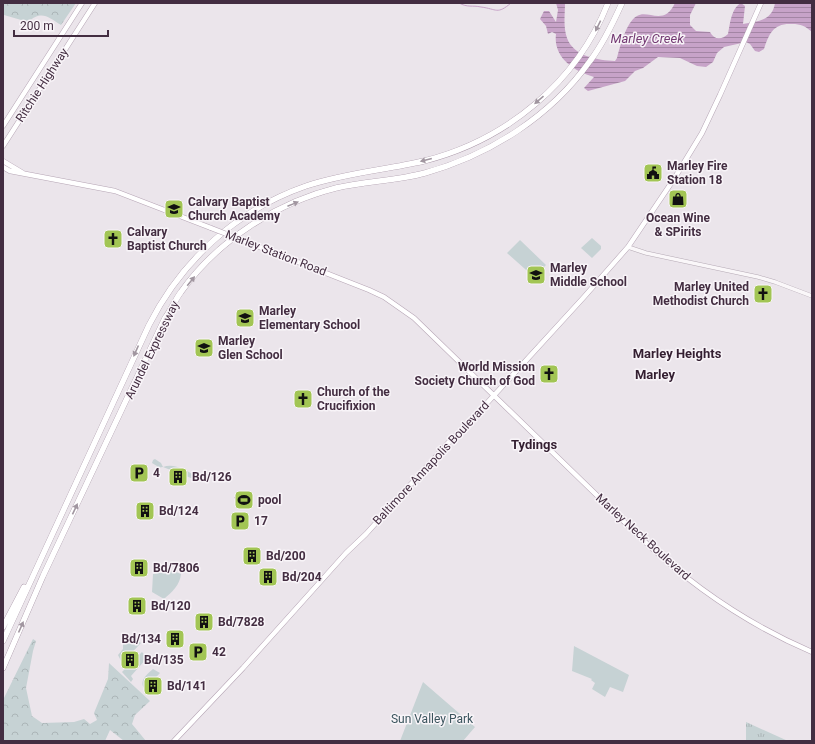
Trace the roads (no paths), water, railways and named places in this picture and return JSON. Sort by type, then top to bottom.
[{"type":"highway","name":"Arundel Expressway","points":[[3,641],[153,316],[180,275],[201,252],[236,222],[283,195],[306,186],[344,176],[431,159],[478,142],[504,127],[527,111],[551,90],[567,73],[593,37],[608,3]]},
{"type":"highway","name":"Arundel Expressway","points":[[4,667],[47,569],[165,318],[181,292],[200,269],[224,246],[252,226],[279,210],[336,188],[425,173],[479,152],[504,138],[533,119],[557,100],[578,78],[596,54],[622,3]]},
{"type":"highway","points":[[3,627],[53,527],[58,522]]},
{"type":"main road","name":"Ritchie Highway","points":[[3,126],[82,3]]},
{"type":"main road","name":"Ritchie Highway","points":[[3,146],[95,3]]},
{"type":"main road","name":"Baltimore Annapolis Boulevard","points":[[174,741],[584,297],[628,247],[692,152],[713,111],[760,3]]},
{"type":"main road","name":"Marley Station Road","points":[[3,161],[26,174]]},
{"type":"main road","name":"Marley Station Road","points":[[3,167],[10,172],[116,191],[360,286],[384,297],[414,318],[493,396]]},
{"type":"main road","name":"Marley Neck Boulevard","points":[[493,396],[653,549],[690,580],[747,619],[780,638],[812,652]]},
{"type":"street","points":[[628,247],[646,253],[758,277],[776,282],[812,296]]},
{"type":"water","name":"Marley Creek","points":[[556,3],[565,3],[565,29],[570,44],[575,49],[587,56],[608,61],[615,61],[617,58],[624,35],[633,19],[641,14],[661,16],[671,10],[675,3],[696,3],[690,15],[690,25],[696,31],[710,32],[714,37],[721,38],[728,34],[733,13],[741,3],[745,6],[743,24],[759,21],[768,17],[775,3],[812,3],[812,32],[798,24],[780,25],[773,30],[764,49],[759,52],[755,51],[750,44],[746,42],[724,47],[717,53],[713,62],[706,67],[697,66],[680,58],[658,57],[643,68],[635,71],[625,81],[588,91],[584,88],[594,77],[579,71],[566,62],[558,50],[556,34],[552,32],[548,34],[546,26],[540,19],[544,11],[549,11],[556,22],[558,10]]},
{"type":"water","name":"pool","points":[[237,493],[252,499],[250,505],[244,505],[234,498]]},
{"type":"waterway","name":"Marley Creek","points":[[459,3],[497,10],[503,9],[511,3]]},
{"type":"place","name":"Marley Fire Station 18","points":[[653,173]]},
{"type":"place","name":"Ocean Wine & SPirits","points":[[678,199]]},
{"type":"place","name":"Calvary Baptist Church Academy","points":[[174,209]]},
{"type":"place","name":"Calvary Baptist Church","points":[[113,239]]},
{"type":"place","name":"Marley Middle School","points":[[536,275]]},
{"type":"place","name":"Marley United Methodist Church","points":[[763,294]]},
{"type":"place","name":"Marley Elementary School","points":[[245,318]]},
{"type":"place","name":"Marley Glen School","points":[[204,348]]},
{"type":"place","name":"World Mission Society Church of God","points":[[549,374]]},
{"type":"place","name":"Church of the Crucifixion","points":[[303,399]]},
{"type":"place","name":"4","points":[[139,473]]},
{"type":"place","name":"Bd/126","points":[[178,477]]},
{"type":"place","name":"pool","points":[[244,500]]},
{"type":"place","name":"Bd/124","points":[[145,511]]},
{"type":"place","name":"17","points":[[240,521]]},
{"type":"place","name":"Bd/200","points":[[252,556]]},
{"type":"place","name":"Bd/7806","points":[[139,568]]},
{"type":"place","name":"Bd/204","points":[[268,577]]},
{"type":"place","name":"Bd/120","points":[[137,606]]},
{"type":"place","name":"Bd/7828","points":[[204,622]]},
{"type":"place","name":"Bd/134","points":[[175,639]]},
{"type":"place","name":"42","points":[[198,652]]},
{"type":"place","name":"Bd/135","points":[[130,660]]},
{"type":"place","name":"Bd/141","points":[[153,686]]},
{"type":"district","name":"Marley Heights","points":[[677,353]]},
{"type":"district","name":"Marley","points":[[655,374]]},
{"type":"district","name":"Tydings","points":[[534,444]]},
{"type":"park label","name":"Sun Valley Park","points":[[432,719]]}]
